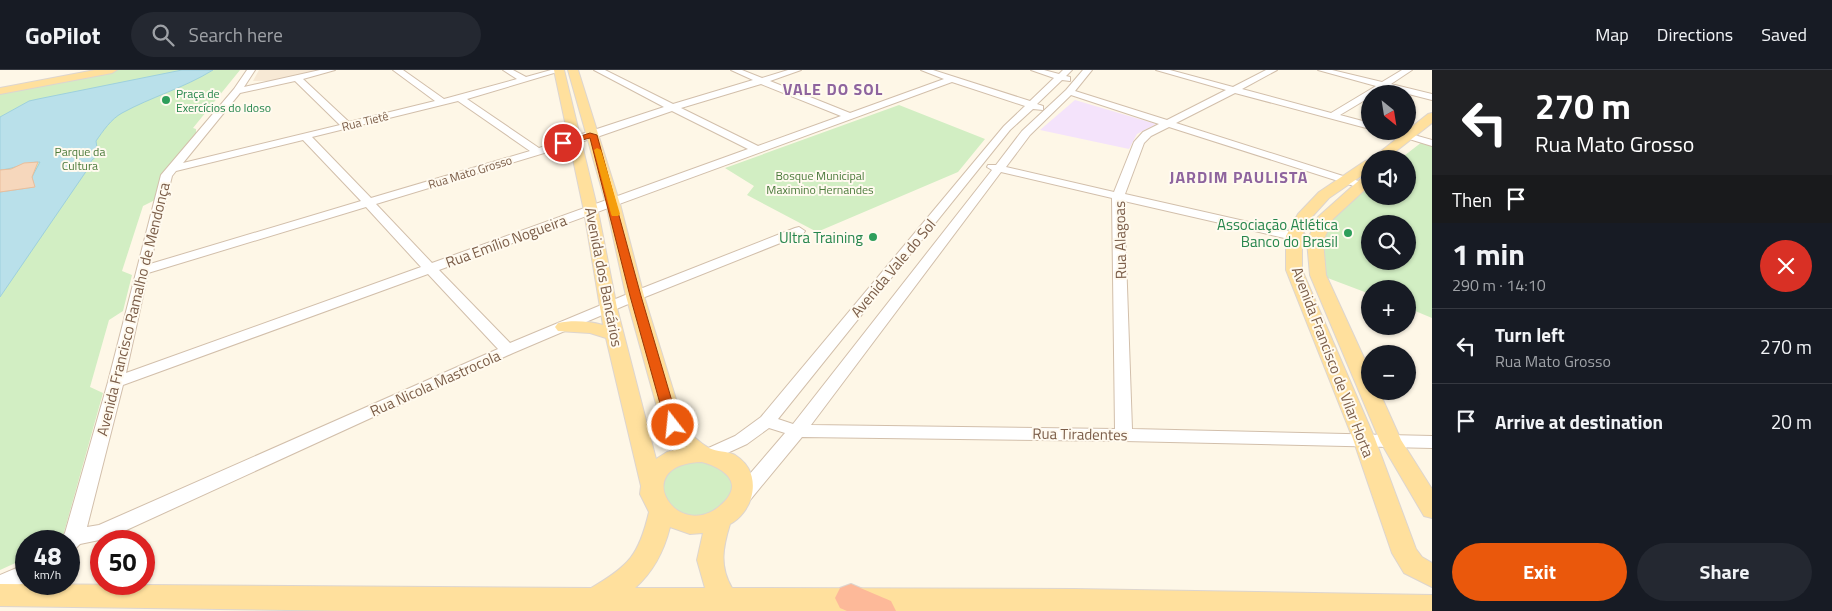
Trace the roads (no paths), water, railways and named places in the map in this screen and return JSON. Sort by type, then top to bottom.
[{"type":"highway","points":[[851,598],[880,611]]},
{"type":"main road","points":[[0,87],[89,70]]},
{"type":"main road","points":[[0,91],[112,70]]},
{"type":"main road","name":"Avenida dos Bancários","points":[[559,70],[591,211],[608,308],[651,484]]},
{"type":"main road","name":"Avenida dos Bancários","points":[[573,70],[593,135],[635,296],[673,425],[679,434],[706,455]]},
{"type":"main road","points":[[1416,129],[1432,117]]},
{"type":"main road","points":[[1410,150],[1428,139]]},
{"type":"main road","points":[[1388,150],[1401,140]]},
{"type":"main road","name":"Avenida Francisco de Vilar Horta","points":[[1359,181],[1324,195],[1303,217],[1294,236],[1294,270],[1364,439],[1405,553],[1413,565],[1432,576]]},
{"type":"main road","name":"Avenida Francisco de Vilar Horta","points":[[1359,181],[1326,217],[1315,241],[1318,276],[1361,372]]},
{"type":"main road","points":[[1314,317],[1338,321]]},
{"type":"main road","points":[[564,327],[591,327],[614,334]]},
{"type":"main road","points":[[1341,383],[1361,387]]},
{"type":"main road","name":"Avenida Francisco de Vilar Horta","points":[[1373,400],[1391,441],[1432,509]]},
{"type":"main road","points":[[706,455],[722,459],[740,474],[743,484],[742,495],[738,505],[730,513],[718,520],[706,523],[687,523],[670,518],[654,503],[651,494],[651,484],[656,474],[664,465],[682,456],[706,455]]},
{"type":"main road","points":[[596,599],[617,587],[642,566],[656,538],[661,511]]},
{"type":"main road","points":[[718,520],[709,564],[713,580],[724,599]]},
{"type":"main road","points":[[0,595],[596,599],[851,598],[1432,607]]},
{"type":"street","name":"Avenida Francisco Ramalho de Mendonça","points":[[74,530],[116,382],[167,175],[237,91],[251,70]]},
{"type":"street","points":[[237,91],[331,70]]},
{"type":"street","points":[[397,70],[442,102]]},
{"type":"street","points":[[507,70],[525,80]]},
{"type":"street","name":"Rua Tietê","points":[[171,169],[460,98],[559,70]]},
{"type":"street","points":[[598,70],[756,149]]},
{"type":"street","points":[[735,70],[849,116]]},
{"type":"street","name":"Rua Mato Grosso","points":[[142,271],[593,135],[673,107],[797,70]]},
{"type":"street","points":[[925,70],[1048,110]]},
{"type":"street","points":[[1035,70],[1064,74],[1078,82]]},
{"type":"street","name":"Avenida Vale do Sol","points":[[742,495],[797,431],[1026,133],[1069,92],[1088,70]]},
{"type":"street","points":[[1160,70],[1361,124]]},
{"type":"street","name":"Rua Alagoas","points":[[1124,435],[1118,196],[1139,142],[1147,134],[1167,123],[1273,70]]},
{"type":"street","points":[[1322,70],[1383,85],[1408,70]]},
{"type":"street","name":"Avenida Vale do Sol","points":[[706,455],[741,440],[767,421],[1007,128],[1064,74]]},
{"type":"street","points":[[297,78],[347,126]]},
{"type":"street","name":"Rua Emílio Nogueira","points":[[116,382],[612,204],[756,149],[952,79]]},
{"type":"street","points":[[1069,92],[1359,181]]},
{"type":"street","points":[[1416,94],[1432,98]]},
{"type":"street","points":[[460,98],[537,151]]},
{"type":"street","points":[[1332,116],[1361,98]]},
{"type":"street","points":[[305,136],[508,350]]},
{"type":"street","points":[[979,164],[1315,241]]},
{"type":"street","name":"Rua Nicola Mastrocola","points":[[80,537],[102,532],[508,350],[635,296],[799,231]]},
{"type":"street","points":[[884,280],[908,288]]},
{"type":"street","points":[[844,328],[870,337]]},
{"type":"street","name":"Rua Tiradentes","points":[[767,421],[797,431],[1364,439],[1391,441]]},
{"type":"street","points":[[1391,441],[1432,442]]},
{"type":"street","points":[[0,584],[15,578]]},
{"type":"water","points":[[182,70],[213,70],[191,82],[133,107],[118,116],[104,129],[96,141],[98,155],[92,160],[0,297],[0,192],[34,187],[32,177],[40,162],[0,170],[0,117],[29,101]]},
{"type":"place","name":"Praça de Exercícios do Idoso","points":[[166,100]]},
{"type":"place","name":"Associação Atlética Banco do Brasil","points":[[1348,233]]},
{"type":"place","name":"Ultra Training","points":[[873,237]]},
{"type":"district","name":"VALE DO SOL","points":[[833,89]]},
{"type":"district","name":"JARDIM PAULISTA","points":[[1239,177]]},
{"type":"park label","name":"Parque da Cultura","points":[[80,158]]},
{"type":"park label","name":"Bosque Municipal Maximino Hernandes","points":[[820,182]]}]
